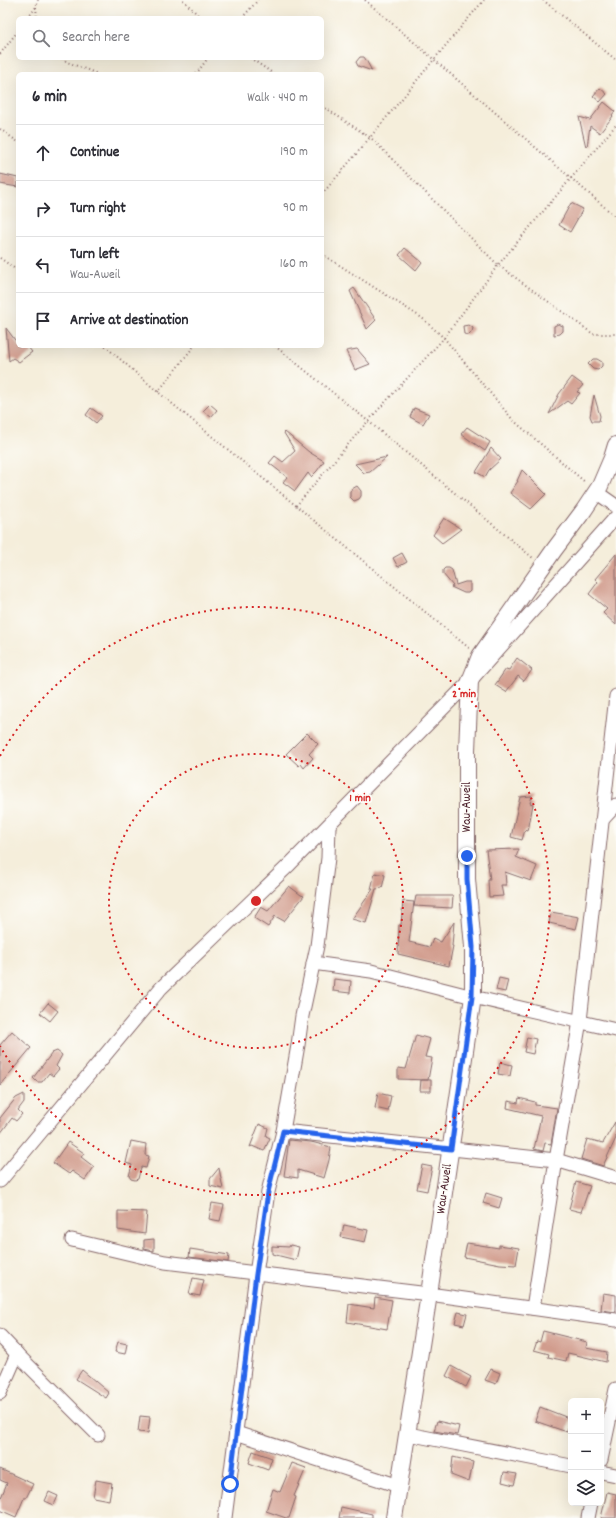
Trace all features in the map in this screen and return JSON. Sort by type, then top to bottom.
[{"type":"street","name":"Wau-Aweil","points":[[394,1518],[451,1149],[472,997],[473,947],[467,879],[467,750],[470,681],[480,656],[596,492],[612,458],[616,445]]},
{"type":"street","points":[[596,492],[616,506]]},
{"type":"street","points":[[0,1181],[161,988],[290,864],[470,681],[616,517]]},
{"type":"street","points":[[533,1308],[556,1160],[580,1021],[616,696]]},
{"type":"street","points":[[602,820],[616,805]]},
{"type":"street","points":[[225,1518],[268,1192],[283,1131],[302,1016],[313,962],[328,858],[329,825]]},
{"type":"street","points":[[313,962],[371,970],[472,997],[616,1030]]},
{"type":"street","points":[[283,1131],[556,1160],[616,1178]]},
{"type":"street","points":[[72,1240],[165,1262],[429,1294],[616,1320]]},
{"type":"street","points":[[0,1336],[98,1435]]},
{"type":"street","points":[[0,1393],[17,1354]]},
{"type":"street","points":[[604,1446],[616,1389]]},
{"type":"street","points":[[236,1433],[399,1486]]},
{"type":"street","points":[[408,1434],[568,1465]]},
{"type":"street","points":[[604,1473],[616,1475]]},
{"type":"street","points":[[588,1518],[590,1506]]},
{"type":"path","points":[[29,16],[36,7],[38,0]]},
{"type":"path","points":[[183,0],[199,16]]},
{"type":"path","points":[[244,16],[258,0]]},
{"type":"path","points":[[365,0],[616,217]]},
{"type":"path","points":[[324,192],[371,138],[433,59],[484,0]]},
{"type":"path","points":[[543,0],[616,60]]},
{"type":"path","points":[[36,7],[37,16]]},
{"type":"path","points":[[0,54],[16,34]]},
{"type":"path","points":[[64,60],[93,72]]},
{"type":"path","points":[[198,72],[206,60]]},
{"type":"path","points":[[253,60],[271,72]]},
{"type":"path","points":[[324,107],[371,138],[498,265],[593,334],[616,334]]},
{"type":"path","points":[[296,506],[368,421],[444,338],[498,265],[616,125]]},
{"type":"path","points":[[0,129],[16,141]]},
{"type":"path","points":[[324,255],[422,318],[444,338],[513,420],[596,492]]},
{"type":"path","points":[[0,258],[16,270]]},
{"type":"path","points":[[107,348],[158,392],[480,656]]},
{"type":"path","points":[[158,392],[192,348]]},
{"type":"path","points":[[277,348],[543,566]]},
{"type":"building","points":[[360,57],[364,57],[372,71],[358,66],[356,62]]},
{"type":"building","points":[[600,88],[607,94],[600,102],[593,96]]},
{"type":"building","points":[[604,102],[615,111],[612,115],[613,116],[600,133],[590,126],[586,147],[579,117],[590,120]]},
{"type":"building","points":[[0,174],[16,178],[16,187],[0,184]]},
{"type":"building","points":[[571,203],[583,209],[570,232],[559,225]]},
{"type":"building","points":[[405,248],[422,262],[416,270],[399,255]]},
{"type":"building","points":[[354,288],[376,320],[367,329],[350,291]]},
{"type":"building","points":[[558,324],[563,326],[563,331],[560,334],[554,335],[554,326]]},
{"type":"building","points":[[469,325],[473,328],[472,332],[469,335],[464,334],[463,326]]},
{"type":"building","points":[[6,328],[16,341],[16,348],[29,348],[32,352],[19,362],[13,358],[9,361]]},
{"type":"building","points":[[357,349],[370,364],[355,370],[346,351]]},
{"type":"building","points":[[593,359],[597,359],[602,362],[602,366],[598,370],[593,369],[588,364]]},
{"type":"building","points":[[572,377],[583,385],[577,392],[580,393],[571,404],[567,401],[549,414],[559,394]]},
{"type":"building","points":[[594,395],[600,416],[599,421],[592,421],[590,416]]},
{"type":"building","points":[[210,404],[217,410],[211,417],[203,411]]},
{"type":"building","points":[[91,408],[102,416],[96,423],[86,415]]},
{"type":"building","points":[[414,408],[429,414],[423,424],[410,417]]},
{"type":"building","points":[[467,427],[490,442],[485,451],[461,434]]},
{"type":"building","points":[[285,432],[309,452],[324,461],[311,477],[308,473],[295,491],[283,482],[287,477],[269,463],[275,456],[283,462],[295,451],[284,433]]},
{"type":"building","points":[[491,448],[501,459],[489,470],[485,477],[476,472]]},
{"type":"building","points":[[387,457],[370,472],[364,473],[355,464]]},
{"type":"building","points":[[522,470],[546,494],[531,509],[510,493],[518,481]]},
{"type":"building","points":[[357,486],[361,491],[361,496],[359,499],[354,501],[350,497],[350,492]]},
{"type":"building","points":[[444,518],[461,529],[442,543],[433,535]]},
{"type":"building","points":[[402,553],[407,562],[398,567],[393,558]]},
{"type":"building","points":[[616,554],[616,625],[603,613],[607,609],[589,594],[598,582],[595,579]]},
{"type":"building","points":[[445,568],[452,570],[456,585],[470,582],[470,591],[468,593],[464,593],[451,587],[453,586],[443,574],[443,570]]},
{"type":"building","points":[[517,658],[532,670],[524,681],[518,676],[506,692],[495,685],[506,669],[509,670]]},
{"type":"building","points":[[307,733],[318,744],[309,754],[313,758],[304,768],[301,764],[299,766],[286,754]]},
{"type":"building","points":[[532,796],[530,803],[533,804],[528,831],[525,830],[522,840],[511,837],[520,797]]},
{"type":"building","points":[[519,849],[516,857],[537,866],[531,881],[505,872],[506,885],[501,885],[503,896],[489,897],[488,880],[490,880],[486,850]]},
{"type":"building","points":[[375,873],[385,875],[382,888],[376,889],[366,923],[352,919],[373,889],[371,889]]},
{"type":"building","points":[[289,886],[304,896],[284,921],[275,916],[268,927],[254,918],[261,907],[268,911]]},
{"type":"building","points":[[416,896],[453,896],[452,908],[414,906]]},
{"type":"building","points":[[403,901],[414,902],[409,942],[430,947],[433,938],[441,942],[454,922],[453,946],[449,966],[398,954],[399,925],[401,925]]},
{"type":"building","points":[[551,912],[579,917],[576,929],[549,923]]},
{"type":"building","points":[[499,978],[508,980],[505,992],[496,990]]},
{"type":"building","points":[[334,979],[351,981],[350,993],[333,991]]},
{"type":"building","points":[[48,1003],[58,1011],[50,1021],[40,1013]]},
{"type":"building","points":[[12,1031],[31,1048],[0,1085],[0,1045]]},
{"type":"building","points":[[416,1035],[430,1039],[425,1057],[432,1058],[428,1080],[398,1079],[398,1068],[406,1069]]},
{"type":"building","points":[[527,1037],[536,1039],[533,1054],[524,1052]]},
{"type":"building","points":[[57,1051],[62,1055],[56,1066],[59,1069],[53,1076],[49,1073],[42,1082],[37,1082],[33,1078],[52,1053]]},
{"type":"building","points":[[500,1062],[512,1065],[510,1076],[498,1074]]},
{"type":"building","points":[[421,1080],[431,1080],[431,1091],[420,1091]]},
{"type":"building","points":[[378,1093],[391,1096],[388,1111],[375,1108]]},
{"type":"building","points":[[24,1094],[24,1102],[18,1110],[22,1114],[16,1121],[12,1118],[0,1134],[0,1118],[16,1098]]},
{"type":"building","points":[[519,1098],[535,1102],[535,1105],[557,1108],[551,1144],[545,1143],[543,1151],[534,1149],[541,1116],[507,1108],[508,1101],[518,1103]]},
{"type":"building","points":[[615,1122],[616,1138],[603,1166],[581,1159],[587,1139],[603,1143]]},
{"type":"building","points":[[259,1124],[268,1128],[266,1136],[270,1138],[264,1151],[252,1146],[250,1147]]},
{"type":"building","points":[[289,1140],[311,1142],[331,1147],[324,1178],[298,1170],[298,1178],[284,1176]]},
{"type":"building","points":[[131,1141],[146,1144],[145,1155],[149,1156],[146,1168],[141,1167],[138,1179],[135,1180],[131,1179],[129,1176],[132,1165],[126,1163]]},
{"type":"building","points":[[68,1142],[84,1153],[81,1157],[94,1167],[85,1180],[72,1171],[69,1174],[53,1163]]},
{"type":"building","points":[[422,1165],[432,1167],[427,1191],[417,1189]]},
{"type":"building","points":[[219,1168],[223,1189],[210,1186],[210,1179]]},
{"type":"building","points":[[576,1182],[590,1186],[581,1212],[569,1209]]},
{"type":"building","points":[[486,1193],[502,1198],[499,1208],[483,1203]]},
{"type":"building","points":[[212,1203],[224,1205],[220,1221],[209,1219]]},
{"type":"building","points":[[118,1211],[147,1212],[145,1234],[118,1230]]},
{"type":"building","points":[[344,1225],[368,1230],[365,1242],[341,1237]]},
{"type":"building","points":[[154,1239],[154,1251],[144,1249],[144,1240]]},
{"type":"building","points":[[467,1243],[499,1248],[499,1245],[519,1248],[516,1265],[500,1264],[464,1257]]},
{"type":"building","points":[[290,1245],[299,1247],[296,1260],[272,1254],[272,1246],[289,1247]]},
{"type":"building","points":[[190,1249],[229,1255],[228,1262],[189,1257]]},
{"type":"building","points":[[193,1278],[204,1280],[200,1296],[189,1294]]},
{"type":"building","points":[[603,1293],[616,1295],[616,1312],[601,1310]]},
{"type":"building","points":[[375,1297],[392,1300],[387,1329],[347,1322],[349,1304],[374,1308]]},
{"type":"building","points":[[458,1312],[467,1314],[464,1325],[455,1323]]},
{"type":"building","points":[[543,1331],[587,1342],[586,1348],[607,1352],[606,1362],[568,1353],[566,1361],[548,1357],[549,1354],[534,1350],[537,1341],[540,1342]]},
{"type":"building","points":[[118,1342],[127,1344],[125,1354],[115,1352]]},
{"type":"building","points":[[451,1366],[471,1377],[466,1387],[446,1376]]},
{"type":"building","points":[[491,1369],[500,1373],[496,1384],[485,1380]]},
{"type":"building","points":[[82,1370],[109,1393],[106,1398],[76,1379]]},
{"type":"building","points":[[540,1407],[568,1418],[568,1429],[567,1432],[535,1421]]},
{"type":"building","points":[[140,1416],[150,1417],[148,1433],[138,1432]]},
{"type":"building","points":[[437,1421],[459,1426],[457,1435],[434,1431]]},
{"type":"building","points":[[253,1451],[272,1458],[268,1470],[249,1463]]},
{"type":"building","points":[[453,1457],[473,1462],[469,1482],[451,1475]]},
{"type":"building","points":[[292,1463],[306,1468],[294,1496],[296,1497],[289,1518],[286,1518],[266,1511],[273,1489],[280,1492]]},
{"type":"building","points":[[0,1469],[33,1484],[26,1498],[24,1498],[16,1517],[0,1510],[0,1500],[7,1483],[0,1480]]},
{"type":"building","points":[[504,1472],[517,1474],[514,1485],[502,1482]]},
{"type":"building","points":[[96,1480],[112,1483],[109,1500],[93,1497]]},
{"type":"building","points":[[49,1492],[58,1496],[54,1505],[45,1501]]},
{"type":"building","points":[[607,1492],[616,1494],[616,1518],[601,1518]]},
{"type":"building","points":[[341,1507],[372,1514],[372,1518],[339,1518]]},
{"type":"route","points":[[230,1484],[256,1274],[268,1192],[283,1131],[451,1149],[472,997],[473,947],[467,879],[467,856]]}]
